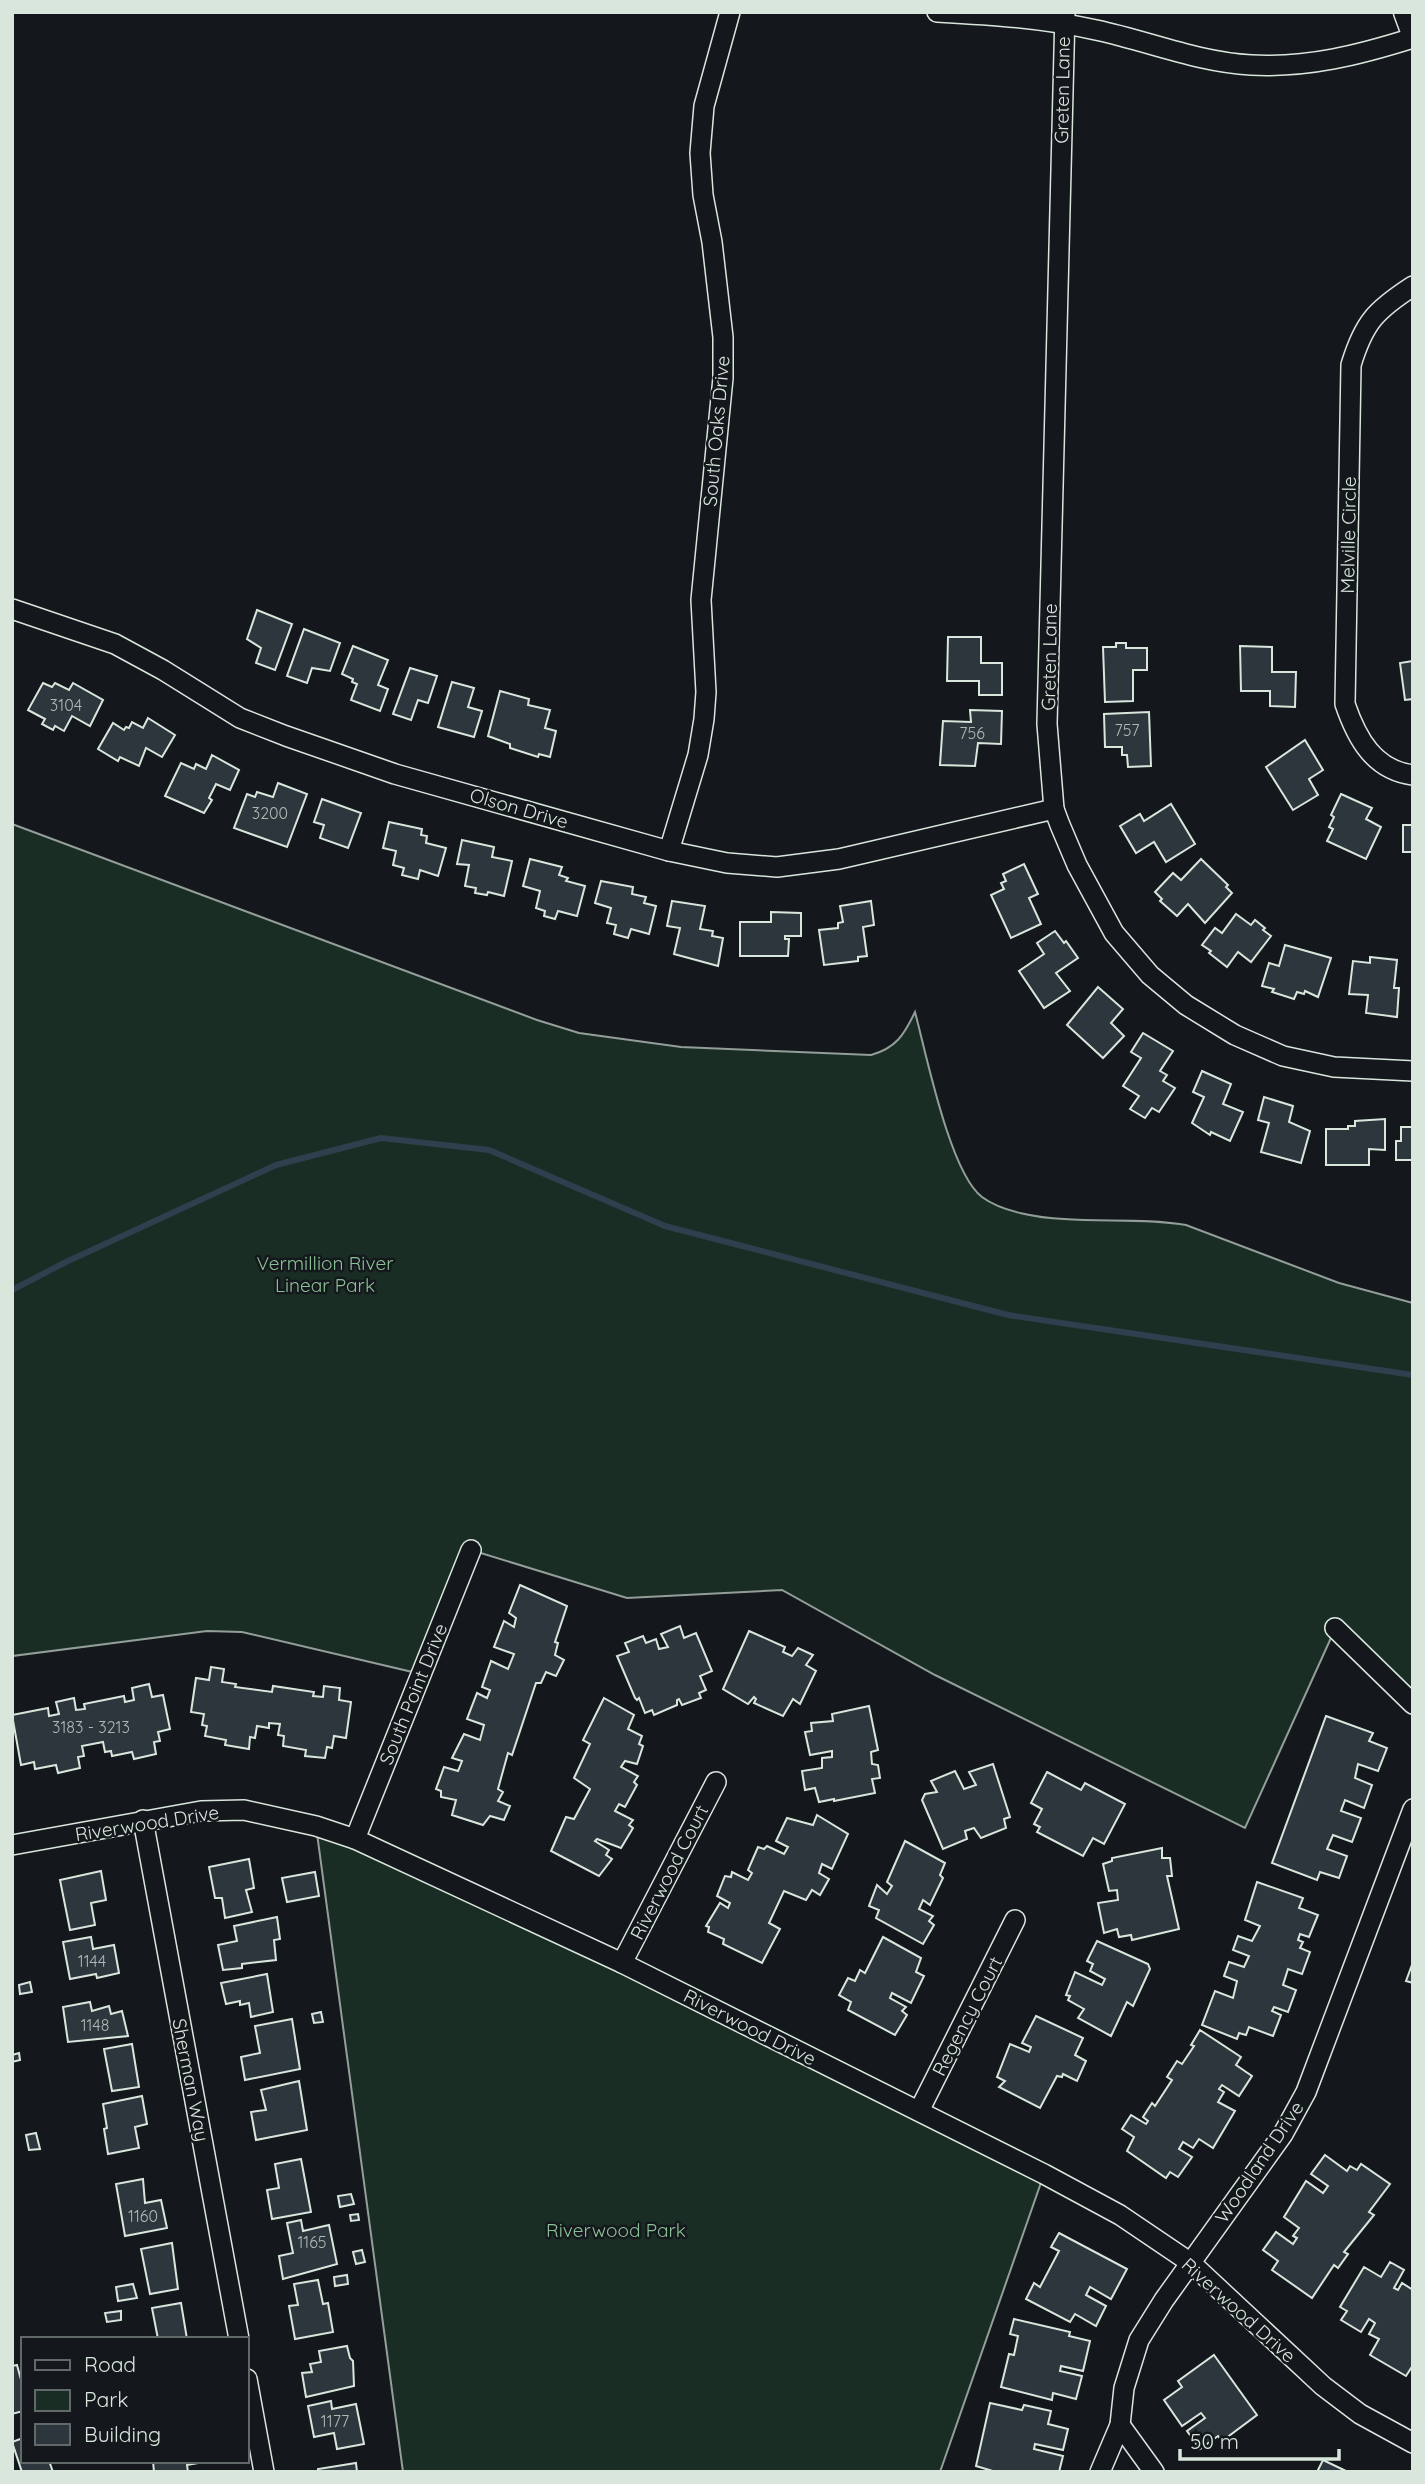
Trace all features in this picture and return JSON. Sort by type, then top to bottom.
[{"type":"street","name":"South Oaks Drive","points":[[670,850],[698,755],[706,692],[701,600],[723,378],[723,337],[712,242],[703,195],[700,153],[704,106],[730,12]]},
{"type":"street","points":[[937,12],[1065,18],[1204,60],[1251,65],[1304,64],[1353,57],[1413,38]]},
{"type":"street","points":[[1406,12],[1413,31]]},
{"type":"street","name":"Greten Lane","points":[[1065,18],[1047,724],[1054,809],[1077,865],[1114,933],[1150,975],[1186,1005],[1235,1035],[1283,1056],[1334,1068],[1413,1071]]},
{"type":"street","name":"Melville Circle","points":[[1413,286],[1386,304],[1368,323],[1358,341],[1351,365],[1345,705],[1362,744],[1376,759],[1390,769],[1413,775]]},
{"type":"street","name":"Olson Drive","points":[[12,608],[115,644],[240,718],[286,736],[395,774],[670,850],[727,863],[777,867],[839,859],[1054,809]]},
{"type":"street","name":"South Point Drive","points":[[355,1839],[471,1550]]},
{"type":"street","points":[[1335,1628],[1413,1704]]},
{"type":"street","name":"Riverwood Court","points":[[622,1963],[716,1782]]},
{"type":"street","name":"Woodland Drive","points":[[1100,2472],[1120,2425],[1124,2388],[1139,2340],[1283,2134],[1306,2092],[1413,1809]]},
{"type":"street","name":"Riverwood Drive","points":[[12,1845],[201,1811],[244,1810],[317,1826],[355,1839],[622,1963],[1044,2174],[1120,2215],[1191,2263],[1324,2386],[1360,2414],[1413,2443]]},
{"type":"street","name":"Sherman Way","points":[[143,1820],[239,2337]]},
{"type":"street","name":"Regency Court","points":[[919,2112],[1015,1920]]},
{"type":"street","points":[[248,2384],[264,2472]]},
{"type":"street","points":[[1120,2425],[1154,2472]]},
{"type":"green space","name":"Vermillion River Linear Park","points":[[12,824],[537,1020],[579,1033],[681,1047],[871,1055],[887,1049],[898,1040],[915,1012],[950,1139],[970,1184],[990,1202],[1010,1210],[1043,1217],[1186,1225],[1339,1283],[1413,1303],[1413,1704],[1335,1629],[1245,1828],[935,1675],[782,1590],[627,1598],[471,1550],[421,1674],[242,1632],[207,1631],[12,1656]]},
{"type":"green space","name":"Riverwood Park","points":[[316,1826],[1044,2174],[940,2472],[403,2472]]},
{"type":"building","points":[[257,610],[292,624],[275,670],[256,663],[261,648],[247,639]]},
{"type":"building","points":[[304,629],[340,643],[330,671],[312,668],[307,683],[287,676]]},
{"type":"building","points":[[948,637],[981,637],[981,663],[1002,663],[1002,695],[979,695],[979,681],[947,681]]},
{"type":"building","points":[[1116,643],[1126,643],[1126,648],[1147,648],[1147,670],[1133,670],[1133,701],[1105,702],[1103,647],[1116,647]]},
{"type":"building","points":[[353,646],[388,660],[378,685],[388,689],[380,711],[351,700],[357,684],[342,674]]},
{"type":"building","points":[[1240,646],[1272,647],[1272,672],[1296,672],[1295,707],[1270,706],[1270,691],[1241,691]]},
{"type":"building","points":[[1413,661],[1413,699],[1405,700],[1400,663]]},
{"type":"building","points":[[410,668],[437,676],[428,703],[418,700],[411,720],[393,714]]},
{"type":"building","points":[[452,682],[474,688],[468,707],[482,711],[474,737],[438,727]]},
{"type":"building","points":[[43,683],[52,687],[55,683],[69,690],[73,683],[103,700],[90,726],[72,716],[64,731],[55,726],[53,730],[42,724],[45,719],[28,710]]},
{"type":"building","points":[[500,691],[529,699],[528,705],[550,710],[545,728],[556,731],[550,757],[539,754],[538,757],[510,748],[510,744],[488,736]]},
{"type":"building","points":[[970,710],[1002,711],[1001,744],[978,743],[975,766],[940,765],[943,721],[971,722]]},
{"type":"building","points":[[1149,712],[1151,766],[1128,767],[1127,755],[1122,755],[1122,747],[1105,747],[1104,714]]},
{"type":"building","points":[[148,718],[175,735],[162,757],[146,748],[139,766],[120,757],[118,761],[98,749],[113,723],[124,730],[129,728],[132,722],[143,728]]},
{"type":"building","points":[[1305,740],[1323,770],[1309,779],[1318,795],[1293,810],[1266,767]]},
{"type":"building","points":[[212,755],[239,770],[230,790],[216,784],[209,798],[212,800],[204,813],[165,796],[181,763],[194,769],[196,764],[206,769]]},
{"type":"building","points":[[278,783],[307,794],[287,847],[234,828],[247,794],[255,797],[257,792],[273,797]]},
{"type":"building","points":[[1341,794],[1372,808],[1366,819],[1381,827],[1366,859],[1327,841],[1333,829],[1329,827],[1334,817],[1331,815]]},
{"type":"building","points":[[322,799],[361,813],[348,848],[320,838],[324,825],[314,822]]},
{"type":"building","points":[[1171,804],[1195,844],[1166,862],[1154,842],[1136,853],[1120,826],[1140,814],[1144,821]]},
{"type":"building","points":[[389,822],[422,829],[421,835],[427,836],[426,843],[446,848],[438,876],[420,870],[418,879],[402,875],[404,868],[393,865],[396,851],[383,848]]},
{"type":"building","points":[[1403,825],[1413,825],[1413,852],[1403,852]]},
{"type":"building","points":[[462,840],[494,847],[492,857],[512,861],[504,896],[488,892],[487,895],[475,893],[476,888],[465,886],[469,865],[457,864]]},
{"type":"building","points":[[530,859],[562,867],[559,875],[568,878],[566,881],[585,886],[577,916],[558,911],[555,919],[544,916],[545,911],[536,908],[540,891],[523,886]]},
{"type":"building","points":[[1201,859],[1228,885],[1226,887],[1232,893],[1205,923],[1188,904],[1177,916],[1160,901],[1162,899],[1155,892],[1173,873],[1181,880]]},
{"type":"building","points":[[1024,864],[1038,894],[1029,898],[1041,924],[1011,938],[991,895],[1004,889],[1001,883],[1006,881],[1003,874]]},
{"type":"building","points":[[601,881],[633,887],[632,894],[646,897],[644,903],[656,906],[649,934],[631,929],[628,938],[614,934],[616,925],[607,923],[611,908],[595,903]]},
{"type":"building","points":[[672,901],[705,906],[700,929],[713,931],[712,936],[723,938],[718,966],[674,954],[680,928],[667,926]]},
{"type":"building","points":[[871,901],[874,925],[863,927],[867,956],[858,957],[858,961],[824,965],[819,930],[838,928],[838,923],[843,922],[840,906]]},
{"type":"building","points":[[771,912],[801,913],[801,936],[785,936],[785,939],[789,939],[788,956],[740,956],[740,922],[771,922]]},
{"type":"building","points":[[1236,914],[1251,925],[1255,920],[1271,936],[1251,962],[1238,952],[1227,967],[1202,945],[1215,928],[1222,933]]},
{"type":"building","points":[[1055,931],[1078,958],[1056,973],[1070,991],[1044,1008],[1019,971],[1044,954],[1037,943]]},
{"type":"building","points":[[1285,945],[1331,958],[1318,997],[1305,991],[1304,994],[1297,992],[1294,999],[1262,986],[1269,963],[1279,966]]},
{"type":"building","points":[[1370,957],[1397,960],[1394,988],[1399,988],[1397,1017],[1366,1013],[1368,995],[1349,994],[1353,961],[1370,963]]},
{"type":"building","points":[[1098,987],[1123,1009],[1111,1023],[1124,1036],[1103,1058],[1067,1025]]},
{"type":"building","points":[[1143,1033],[1173,1051],[1160,1071],[1167,1075],[1163,1081],[1175,1088],[1159,1112],[1152,1108],[1145,1118],[1130,1109],[1139,1096],[1123,1086],[1141,1058],[1131,1052]]},
{"type":"building","points":[[1202,1071],[1231,1084],[1223,1104],[1243,1112],[1230,1141],[1211,1132],[1210,1135],[1192,1123],[1204,1097],[1193,1092]]},
{"type":"building","points":[[1264,1097],[1293,1106],[1289,1122],[1310,1131],[1301,1163],[1261,1152],[1269,1123],[1258,1120]]},
{"type":"building","points":[[1385,1119],[1385,1150],[1369,1149],[1369,1165],[1326,1165],[1326,1129],[1348,1129],[1348,1126],[1355,1126],[1355,1121]]},
{"type":"building","points":[[1401,1127],[1413,1127],[1413,1160],[1396,1160],[1396,1141],[1401,1141]]},
{"type":"building","points":[[520,1585],[567,1606],[555,1642],[558,1643],[555,1655],[564,1660],[556,1676],[546,1672],[541,1683],[536,1683],[512,1755],[508,1753],[498,1789],[503,1792],[498,1801],[510,1806],[504,1820],[490,1816],[483,1825],[452,1815],[456,1800],[441,1797],[441,1791],[436,1789],[444,1767],[458,1771],[462,1761],[452,1758],[464,1734],[480,1740],[484,1725],[467,1719],[477,1693],[487,1698],[490,1690],[482,1687],[491,1661],[508,1669],[514,1654],[494,1647],[504,1621],[514,1627],[516,1618],[509,1613]]},
{"type":"building","points":[[680,1626],[684,1638],[696,1633],[712,1671],[700,1676],[706,1690],[699,1693],[701,1698],[682,1705],[679,1699],[677,1705],[654,1715],[652,1710],[645,1713],[639,1698],[635,1698],[617,1656],[629,1652],[625,1643],[643,1636],[646,1643],[656,1639],[659,1649],[668,1647],[661,1634]]},
{"type":"building","points":[[749,1631],[785,1647],[783,1652],[792,1656],[798,1648],[813,1655],[806,1665],[816,1671],[800,1704],[793,1699],[783,1716],[754,1703],[754,1697],[748,1704],[723,1689]]},
{"type":"building","points":[[211,1667],[224,1669],[222,1682],[236,1684],[235,1687],[272,1692],[273,1686],[314,1692],[313,1696],[323,1697],[324,1686],[340,1688],[339,1700],[351,1702],[346,1738],[334,1736],[332,1748],[327,1747],[325,1758],[305,1756],[306,1750],[283,1746],[284,1736],[278,1735],[280,1724],[269,1723],[269,1728],[257,1726],[255,1738],[250,1737],[249,1749],[225,1745],[226,1740],[205,1736],[207,1726],[202,1725],[204,1714],[191,1712],[196,1678],[209,1680]]},
{"type":"building","points":[[149,1684],[152,1697],[163,1695],[170,1729],[158,1732],[160,1741],[154,1742],[156,1754],[134,1759],[132,1752],[112,1756],[111,1751],[105,1752],[103,1742],[82,1746],[84,1756],[78,1757],[80,1768],[58,1773],[56,1765],[35,1769],[34,1762],[21,1765],[12,1715],[48,1708],[49,1716],[59,1714],[56,1702],[74,1698],[76,1710],[85,1709],[84,1704],[124,1696],[125,1702],[134,1700],[132,1688]]},
{"type":"building","points":[[604,1698],[634,1715],[628,1729],[642,1736],[639,1744],[643,1746],[637,1764],[625,1761],[621,1767],[638,1776],[634,1782],[637,1785],[625,1807],[619,1804],[615,1811],[633,1820],[629,1825],[633,1828],[621,1848],[597,1839],[595,1841],[609,1850],[606,1855],[612,1859],[599,1876],[551,1851],[566,1817],[574,1819],[590,1789],[574,1778],[590,1744],[583,1740]]},
{"type":"building","points":[[869,1706],[878,1750],[871,1752],[872,1764],[878,1765],[880,1778],[872,1779],[875,1793],[819,1802],[815,1788],[805,1790],[802,1771],[822,1768],[822,1758],[832,1757],[832,1751],[810,1755],[805,1732],[812,1731],[811,1723],[833,1721],[832,1714]]},
{"type":"building","points":[[1326,1716],[1373,1733],[1369,1741],[1387,1748],[1378,1771],[1358,1764],[1355,1778],[1372,1785],[1364,1808],[1345,1800],[1341,1811],[1361,1818],[1352,1842],[1333,1835],[1327,1849],[1347,1856],[1339,1878],[1320,1872],[1317,1880],[1272,1863]]},
{"type":"building","points":[[993,1764],[1010,1817],[1004,1819],[1006,1828],[981,1838],[974,1828],[965,1831],[967,1839],[943,1849],[922,1800],[925,1794],[937,1792],[931,1781],[955,1771],[964,1789],[976,1785],[969,1772]]},
{"type":"building","points":[[1047,1772],[1081,1790],[1085,1783],[1125,1804],[1104,1844],[1093,1838],[1083,1856],[1037,1832],[1040,1827],[1034,1824],[1042,1809],[1031,1803]]},
{"type":"building","points":[[817,1815],[848,1834],[832,1869],[822,1864],[819,1873],[829,1879],[820,1895],[812,1890],[806,1900],[784,1891],[769,1923],[780,1929],[762,1963],[723,1944],[724,1939],[708,1932],[709,1927],[706,1926],[720,1903],[728,1908],[730,1903],[717,1896],[725,1876],[731,1877],[732,1872],[748,1880],[752,1873],[748,1870],[758,1847],[764,1849],[767,1846],[784,1854],[788,1847],[776,1841],[787,1818],[813,1825]]},
{"type":"building","points":[[905,1841],[945,1863],[940,1875],[943,1878],[930,1905],[923,1900],[919,1909],[933,1916],[929,1921],[934,1925],[923,1944],[876,1918],[879,1910],[869,1906],[877,1885],[887,1894],[892,1886],[887,1882]]},
{"type":"building","points":[[1162,1848],[1162,1858],[1170,1858],[1172,1876],[1167,1876],[1179,1929],[1132,1940],[1131,1935],[1119,1937],[1117,1929],[1104,1933],[1098,1903],[1118,1900],[1117,1890],[1109,1891],[1103,1864],[1112,1861],[1112,1858]]},
{"type":"building","points":[[249,1859],[254,1888],[246,1890],[252,1912],[225,1918],[222,1898],[215,1898],[209,1867]]},
{"type":"building","points":[[101,1871],[106,1900],[91,1903],[95,1925],[70,1930],[60,1880]]},
{"type":"building","points":[[315,1872],[319,1896],[287,1902],[282,1878]]},
{"type":"building","points":[[1257,1882],[1303,1898],[1299,1908],[1318,1915],[1309,1937],[1300,1934],[1298,1940],[1303,1942],[1300,1948],[1310,1952],[1302,1974],[1288,1969],[1283,1985],[1296,1990],[1288,2012],[1274,2007],[1272,2011],[1281,2015],[1273,2036],[1249,2027],[1246,2035],[1239,2033],[1237,2039],[1202,2025],[1215,1991],[1233,1998],[1237,1981],[1224,1976],[1229,1962],[1244,1967],[1249,1956],[1233,1950],[1238,1936],[1252,1941],[1260,1926],[1245,1920]]},
{"type":"building","points":[[277,1917],[280,1939],[274,1940],[276,1960],[242,1964],[242,1968],[223,1970],[218,1945],[237,1941],[234,1926]]},
{"type":"building","points":[[91,1937],[93,1949],[114,1945],[119,1973],[97,1978],[96,1974],[70,1979],[63,1942]]},
{"type":"building","points":[[883,1937],[921,1958],[916,1972],[924,1976],[911,2003],[892,1993],[890,1998],[906,2007],[902,2011],[907,2015],[895,2035],[848,2010],[851,2002],[839,1995],[848,1978],[855,1981],[860,1970],[865,1973]]},
{"type":"building","points":[[1097,1941],[1148,1964],[1150,1969],[1133,2006],[1127,2002],[1111,2036],[1078,2018],[1084,2009],[1068,2000],[1070,1996],[1066,1995],[1075,1972],[1102,1985],[1105,1979],[1090,1971],[1093,1964],[1087,1961]]},
{"type":"building","points":[[1413,1962],[1413,1983],[1406,1981]]},
{"type":"building","points":[[267,1974],[273,2012],[251,2017],[249,2003],[240,2005],[240,2001],[226,2004],[221,1983]]},
{"type":"building","points":[[30,1982],[32,1992],[20,1994],[19,1985]]},
{"type":"building","points":[[90,2002],[92,2011],[109,2006],[111,2014],[122,2011],[128,2036],[68,2042],[63,2007]]},
{"type":"building","points":[[321,2012],[323,2022],[314,2023],[312,2014]]},
{"type":"building","points":[[1036,2016],[1083,2038],[1075,2055],[1086,2061],[1077,2081],[1063,2074],[1062,2077],[1057,2076],[1040,2108],[999,2087],[1005,2081],[997,2077],[1010,2044],[1029,2052],[1031,2047],[1022,2043]]},
{"type":"building","points":[[292,2019],[300,2069],[245,2080],[241,2057],[260,2053],[255,2026]]},
{"type":"building","points":[[1200,2030],[1241,2057],[1236,2065],[1252,2076],[1239,2096],[1222,2085],[1219,2089],[1224,2092],[1218,2102],[1235,2111],[1213,2148],[1199,2139],[1193,2148],[1183,2142],[1179,2149],[1192,2157],[1178,2177],[1170,2172],[1166,2178],[1127,2151],[1134,2137],[1122,2129],[1131,2115],[1146,2124],[1148,2121],[1143,2117],[1152,2103],[1155,2106],[1172,2080],[1167,2077],[1177,2061],[1182,2064],[1194,2046],[1191,2045]]},
{"type":"building","points":[[132,2044],[139,2087],[112,2091],[104,2049]]},
{"type":"building","points":[[19,2053],[20,2060],[12,2062],[12,2055]]},
{"type":"building","points":[[299,2081],[307,2130],[256,2140],[251,2112],[266,2110],[261,2090]]},
{"type":"building","points":[[142,2096],[147,2124],[135,2127],[139,2148],[108,2154],[103,2104]]},
{"type":"building","points":[[36,2133],[40,2149],[29,2150],[26,2135]]},
{"type":"building","points":[[1325,2155],[1347,2171],[1350,2166],[1357,2170],[1361,2164],[1390,2184],[1369,2212],[1374,2215],[1344,2252],[1348,2254],[1338,2268],[1334,2265],[1312,2298],[1272,2270],[1278,2261],[1263,2250],[1276,2232],[1293,2244],[1297,2238],[1293,2236],[1299,2228],[1284,2217],[1306,2181],[1323,2193],[1328,2186],[1311,2174]]},
{"type":"building","points":[[301,2159],[311,2212],[272,2219],[267,2190],[279,2188],[275,2164]]},
{"type":"building","points":[[143,2179],[145,2203],[161,2200],[167,2228],[125,2236],[116,2184]]},
{"type":"building","points":[[351,2194],[354,2204],[340,2207],[338,2196]]},
{"type":"building","points":[[358,2214],[359,2220],[351,2221],[350,2215]]},
{"type":"building","points":[[301,2220],[303,2231],[329,2225],[337,2264],[283,2279],[279,2256],[293,2253],[287,2223]]},
{"type":"building","points":[[1059,2233],[1127,2269],[1111,2299],[1090,2287],[1086,2295],[1106,2306],[1096,2326],[1075,2314],[1070,2322],[1026,2299],[1034,2283],[1040,2287],[1059,2251],[1051,2247]]},
{"type":"building","points":[[172,2243],[178,2289],[150,2294],[141,2249]]},
{"type":"building","points":[[362,2250],[365,2262],[356,2264],[353,2252]]},
{"type":"building","points":[[1390,2262],[1404,2270],[1394,2288],[1398,2290],[1402,2283],[1413,2290],[1413,2365],[1406,2376],[1370,2355],[1379,2339],[1369,2334],[1375,2323],[1369,2319],[1361,2332],[1341,2320],[1347,2311],[1340,2307],[1364,2267],[1381,2277]]},
{"type":"building","points":[[347,2275],[348,2284],[335,2286],[334,2277]]},
{"type":"building","points":[[318,2280],[323,2304],[328,2303],[333,2332],[295,2339],[289,2306],[298,2305],[294,2284]]},
{"type":"building","points":[[133,2284],[137,2298],[118,2301],[116,2287]]},
{"type":"building","points":[[181,2303],[187,2337],[158,2337],[152,2308]]},
{"type":"building","points":[[121,2311],[121,2320],[107,2322],[105,2313]]},
{"type":"building","points":[[1014,2319],[1070,2332],[1069,2336],[1090,2341],[1083,2371],[1061,2366],[1060,2371],[1082,2376],[1076,2399],[1053,2393],[1052,2400],[1001,2387],[1009,2354],[1014,2355],[1018,2336],[1010,2334]]},
{"type":"building","points":[[347,2346],[353,2361],[354,2386],[306,2397],[302,2373],[312,2372],[310,2364],[321,2362],[319,2351]]},
{"type":"building","points":[[1214,2355],[1257,2415],[1222,2441],[1218,2436],[1200,2449],[1187,2431],[1205,2418],[1201,2413],[1182,2426],[1164,2400],[1182,2387],[1178,2381]]},
{"type":"building","points":[[17,2365],[21,2380],[21,2412],[12,2414],[12,2366]]},
{"type":"building","points":[[331,2401],[332,2409],[356,2404],[364,2444],[337,2449],[334,2433],[314,2437],[308,2406]]},
{"type":"building","points":[[990,2403],[1022,2410],[1024,2405],[1051,2411],[1048,2424],[1068,2429],[1063,2450],[1035,2444],[1034,2449],[1063,2456],[1059,2472],[996,2472],[976,2466]]},
{"type":"building","points":[[21,2439],[21,2463],[50,2463],[53,2472],[22,2472],[12,2442]]},
{"type":"building","points":[[1323,2460],[1348,2472],[1317,2472]]},
{"type":"building","points":[[153,2463],[198,2463],[187,2465],[188,2472],[154,2472]]},
{"type":"building","points":[[356,2463],[357,2472],[318,2472],[318,2469]]},
{"type":"waterway","points":[[12,1290],[66,1262],[276,1165],[381,1138],[489,1150],[665,1226],[1008,1315],[1413,1375]]}]
